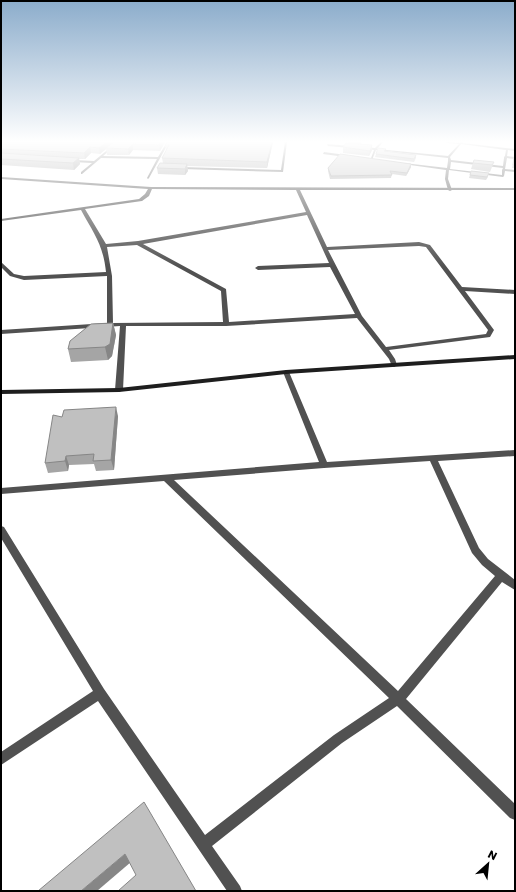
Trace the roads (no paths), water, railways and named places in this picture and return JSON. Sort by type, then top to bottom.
[{"type":"street","points":[[85,184],[151,188],[298,190],[450,190],[515,188]]},
{"type":"street","points":[[1,220],[140,200],[147,195],[151,188]]},
{"type":"street","points":[[298,190],[324,249],[359,316],[392,359],[394,365]]},
{"type":"street","points":[[82,208],[104,246],[109,274],[111,301],[110,325]]},
{"type":"street","points":[[104,246],[138,243],[309,213]]},
{"type":"street","points":[[138,243],[223,289],[226,324]]},
{"type":"street","points":[[324,249],[423,244],[428,246],[491,330],[488,336],[384,349]]},
{"type":"street","points":[[1,264],[12,275],[24,278],[109,274]]},
{"type":"street","points":[[258,268],[332,265]]},
{"type":"street","points":[[460,289],[515,292]]},
{"type":"street","points":[[1,332],[123,324],[226,324],[359,316]]},
{"type":"street","points":[[119,390],[123,324]]},
{"type":"street","points":[[1,392],[119,390],[286,372],[515,357]]},
{"type":"street","points":[[286,372],[324,465]]},
{"type":"street","points":[[1,491],[324,465],[515,453]]},
{"type":"street","points":[[433,458],[475,550],[485,562],[515,586]]},
{"type":"street","points":[[165,477],[398,699],[515,813]]},
{"type":"street","points":[[1,530],[100,693],[235,891]]},
{"type":"street","points":[[203,845],[338,739],[398,699],[501,576]]},
{"type":"street","points":[[1,759],[100,693]]},
{"type":"lane","points":[[447,184],[450,190]]}]
